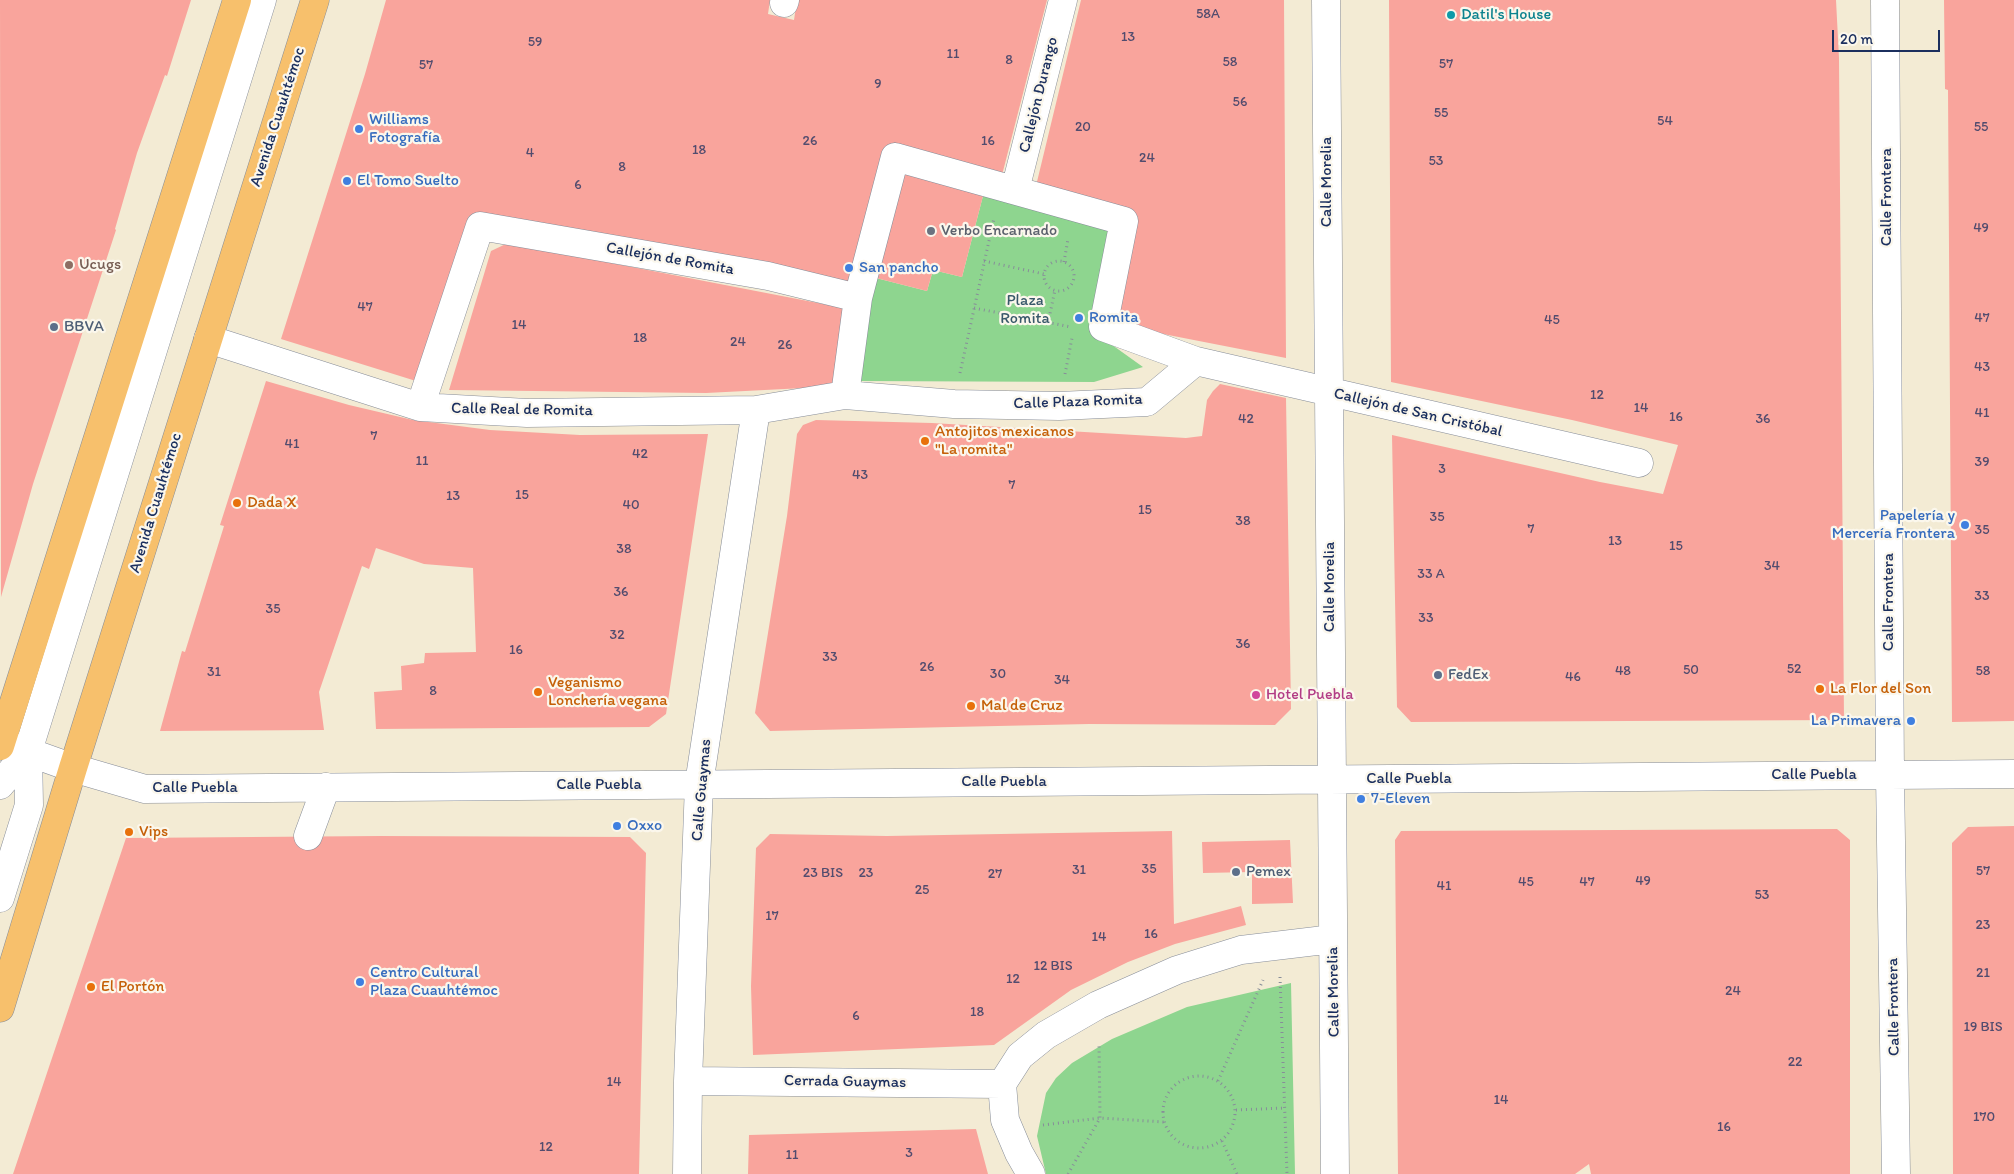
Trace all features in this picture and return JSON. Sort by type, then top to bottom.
[{"type":"main road","points":[[8,745],[237,0]]},
{"type":"main road","name":"Avenida Cuauhtémoc","points":[[0,1008],[208,338],[316,0]]},
{"type":"street","points":[[0,785],[8,745],[262,0]]},
{"type":"street","name":"Callejón Durango","points":[[1008,188],[1062,0]]},
{"type":"street","name":"Calle Morelia","points":[[1326,0],[1336,1174]]},
{"type":"street","name":"Calle Frontera","points":[[1885,0],[1890,774],[1896,1174]]},
{"type":"street","points":[[845,395],[858,298],[895,157],[1124,221],[1104,327],[1196,361]]},
{"type":"street","name":"Callejón de Romita","points":[[420,407],[480,226],[768,276],[858,298]]},
{"type":"street","name":"Calle Real de Romita","points":[[208,338],[420,407],[527,413],[756,410],[845,395]]},
{"type":"street","name":"Callejón de San Cristóbal","points":[[1196,361],[1639,463]]},
{"type":"street","name":"Calle Plaza Romita","points":[[845,395],[954,404],[1059,406],[1147,402],[1196,361]]},
{"type":"street","name":"Calle Guaymas","points":[[686,1174],[699,784],[756,410]]},
{"type":"street","points":[[0,898],[29,805],[8,745]]},
{"type":"street","name":"Calle Puebla","points":[[8,745],[74,768],[145,789],[2014,774]]},
{"type":"street","points":[[308,836],[326,787]]},
{"type":"street","points":[[1031,1174],[1019,1153],[1005,1120],[1002,1084],[1020,1056],[1046,1035],[1098,1005],[1177,970],[1242,950],[1333,939]]},
{"type":"street","name":"Cerrada Guaymas","points":[[688,1081],[1002,1084]]},
{"type":"path","points":[[954,404],[984,261],[1008,188]]},
{"type":"path","points":[[984,261],[1044,274]]},
{"type":"path","points":[[1055,262],[1064,262],[1070,267],[1074,276],[1071,284],[1064,290],[1055,290],[1048,286],[1044,274],[1048,266],[1055,262]]},
{"type":"path","points":[[1048,323],[1055,290]]},
{"type":"path","points":[[974,308],[1074,328]]},
{"type":"path","points":[[1059,406],[1072,337]]},
{"type":"path","points":[[1218,1081],[1279,946]]},
{"type":"path","points":[[1279,946],[1287,1174]]},
{"type":"path","points":[[1068,1174],[1100,1118],[1098,1005]]},
{"type":"path","points":[[1194,1076],[1206,1076],[1218,1081],[1227,1089],[1233,1099],[1236,1110],[1230,1132],[1222,1141],[1211,1146],[1200,1148],[1188,1147],[1169,1133],[1164,1122],[1165,1098],[1172,1088],[1182,1080],[1194,1076]]},
{"type":"path","points":[[1236,1110],[1285,1108]]},
{"type":"path","points":[[1009,1129],[1100,1118],[1164,1122]]},
{"type":"path","points":[[1222,1141],[1237,1174]]},
{"type":"green space","name":"Plaza Romita","points":[[984,192],[1113,222],[1094,332],[1143,367],[1094,382],[855,381],[876,278],[927,291],[933,270],[962,277]]},
{"type":"green space","points":[[1291,983],[1295,1174],[1046,1174],[1037,1136],[1046,1093],[1056,1078],[1072,1063],[1112,1039],[1187,1007]]},
{"type":"building","points":[[0,0],[191,0],[167,76],[165,75],[137,153],[116,230],[33,484],[1,597]]},
{"type":"building","points":[[386,0],[770,0],[768,14],[794,20],[797,0],[1047,0],[1001,179],[885,149],[847,284],[582,233],[469,216],[416,381],[281,339],[365,74]]},
{"type":"building","points":[[1081,0],[1284,0],[1286,358],[1112,324],[1138,217],[1035,190]]},
{"type":"building","points":[[1389,0],[1836,0],[1839,58],[1844,720],[1411,722],[1397,707],[1392,435],[1600,482],[1663,494],[1678,445],[1572,420],[1391,382]]},
{"type":"building","points":[[1944,0],[2014,0],[2014,721],[1952,722],[1948,90],[1945,89]]},
{"type":"building","name":"Verbo Encarnado","points":[[903,171],[984,192],[962,277],[933,270],[927,291],[876,278]]},
{"type":"building","points":[[508,243],[849,309],[834,392],[804,388],[706,393],[449,390],[491,251]]},
{"type":"building","points":[[266,381],[349,405],[413,420],[490,430],[580,435],[708,434],[666,714],[649,727],[376,729],[374,692],[402,690],[401,666],[424,663],[425,653],[476,652],[473,568],[424,564],[376,548],[369,569],[362,566],[319,692],[324,730],[160,731],[182,651],[185,652],[224,526],[220,525]]},
{"type":"building","points":[[1220,384],[1286,398],[1291,709],[1275,725],[1089,724],[770,731],[755,713],[787,516],[797,434],[803,425],[816,420],[932,423],[1186,438],[1202,436],[1207,400]]},
{"type":"building","points":[[2014,826],[2014,1174],[1953,1174],[1952,843],[1968,827]]},
{"type":"building","points":[[1837,829],[1850,840],[1850,1174],[1591,1174],[1589,1164],[1575,1174],[1398,1174],[1395,840],[1401,831]]},
{"type":"building","points":[[1172,831],[1174,924],[1241,906],[1246,925],[1175,944],[1128,962],[1071,990],[994,1045],[753,1055],[751,986],[756,848],[770,834],[887,836]]},
{"type":"building","name":"Centro Cultural Plaza Cuauhtémoc","points":[[630,837],[646,853],[639,1174],[13,1174],[126,838]]},
{"type":"building","points":[[1290,840],[1293,903],[1252,904],[1252,872],[1203,873],[1202,842]]},
{"type":"building","points":[[976,1129],[988,1174],[748,1174],[749,1135]]},
{"type":"place","name":"Datil's House","points":[[1451,15]]},
{"type":"place","name":"Williams Fotografía","points":[[359,129]]},
{"type":"place","name":"El Tomo Suelto","points":[[347,181]]},
{"type":"place","name":"Verbo Encarnado","points":[[931,231]]},
{"type":"place","name":"Ucugs","points":[[69,265]]},
{"type":"place","name":"San pancho","points":[[849,268]]},
{"type":"place","name":"Romita","points":[[1079,318]]},
{"type":"place","name":"BBVA","points":[[54,327]]},
{"type":"place","name":"Antojitos mexicanos \"La romita\"","points":[[925,441]]},
{"type":"place","name":"Dada X","points":[[237,503]]},
{"type":"place","name":"Papelería y Mercería Frontera","points":[[1965,525]]},
{"type":"place","name":"FedEx","points":[[1438,675]]},
{"type":"place","name":"La Flor del Son","points":[[1820,689]]},
{"type":"place","name":"Veganismo Lonchería vegana","points":[[538,692]]},
{"type":"place","name":"Hotel Puebla","points":[[1256,695]]},
{"type":"place","name":"Mal de Cruz","points":[[971,706]]},
{"type":"place","name":"La Primavera","points":[[1911,721]]},
{"type":"place","name":"7-Eleven","points":[[1361,799]]},
{"type":"place","name":"Oxxo","points":[[617,826]]},
{"type":"place","name":"Vips","points":[[129,832]]},
{"type":"place","name":"Pemex","points":[[1236,872]]},
{"type":"place","name":"Centro Cultural Plaza Cuauhtémoc","points":[[360,982]]},
{"type":"place","name":"El Portón","points":[[91,987]]}]
